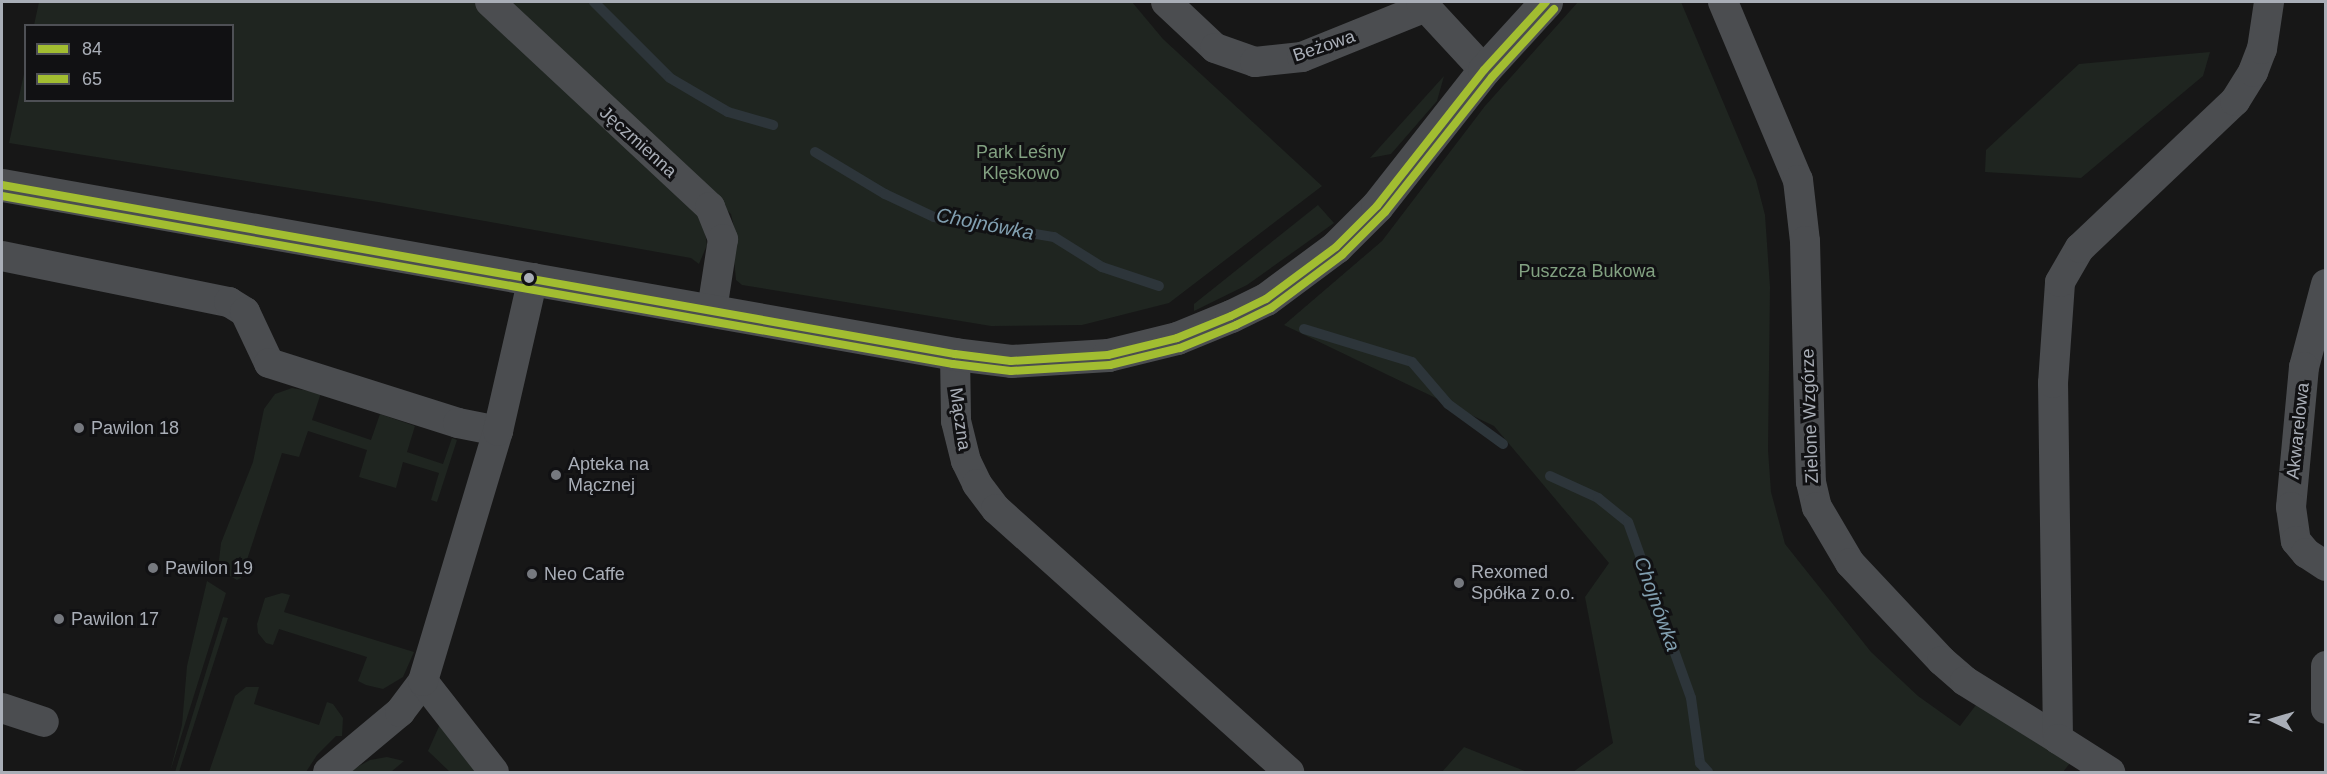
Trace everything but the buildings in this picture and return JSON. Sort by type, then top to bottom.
[{"type":"street","name":"Jęczmienna","points":[[490,2],[710,207],[723,239],[712,310]]},
{"type":"street","name":"Beżowa","points":[[1168,2],[1215,48],[1255,62],[1302,57],[1423,4],[1484,70]]},
{"type":"street","points":[[2,185],[955,354],[1011,361],[1108,356],[1177,338],[1266,299],[1336,247],[1377,206],[1484,70],[1546,2]]},
{"type":"street","name":"Zielone Wzgórze","points":[[1723,2],[1798,180],[1805,242],[1811,482],[1817,507],[1850,563],[1941,661],[1965,681],[2110,772]]},
{"type":"street","points":[[2058,739],[2053,383],[2060,282],[2080,248],[2235,100],[2253,72],[2262,49],[2269,2]]},
{"type":"street","points":[[2,256],[229,302],[249,301],[269,363],[458,423],[498,431]]},
{"type":"street","points":[[328,772],[400,712],[423,681],[498,431],[533,278]]},
{"type":"street","name":"Akwarelowa","points":[[2325,284],[2304,367],[2291,507],[2296,541],[2306,553],[2325,566]]},
{"type":"street","name":"Mączna","points":[[955,354],[956,421],[966,460],[977,484],[996,509],[1289,772]]},
{"type":"street","points":[[2325,666],[2325,709]]},
{"type":"street","points":[[423,681],[494,772]]},
{"type":"street","points":[[2,708],[44,722]]},
{"type":"green space","points":[[39,2],[479,2],[703,219],[707,245],[699,264],[691,258],[378,202],[9,143],[24,74],[24,102],[234,102],[234,24],[34,24]]},
{"type":"green space","name":"Park Leśny Klęskowo","points":[[507,2],[1132,2],[1163,39],[1322,186],[1169,303],[1082,325],[991,326],[742,285],[736,280],[734,259],[737,240],[731,214]]},
{"type":"green space","name":"Puszcza Bukowa","points":[[1578,2],[1681,2],[1756,180],[1765,215],[1770,287],[1768,450],[1771,492],[1785,544],[1871,652],[1918,696],[1960,726],[1976,705],[2070,763],[2063,772],[1573,772],[1613,743],[1585,597],[1609,563],[1494,426],[1284,325],[1382,241],[1485,106]]},
{"type":"green space","points":[[2210,52],[2203,76],[2081,178],[1985,172],[1986,150],[2079,64]]},
{"type":"green space","points":[[1444,76],[1437,101],[1391,154],[1370,158]]},
{"type":"green space","points":[[1318,205],[1334,223],[1247,285],[1194,311],[1194,304]]},
{"type":"green space","points":[[292,388],[321,393],[312,420],[371,440],[380,414],[415,426],[407,452],[443,464],[452,438],[457,440],[437,502],[431,500],[439,473],[403,462],[396,488],[359,477],[367,450],[308,431],[299,457],[282,453],[241,578],[237,580],[218,569],[221,543],[253,462],[264,409],[275,394]]},
{"type":"green space","points":[[207,581],[226,593],[170,772],[182,725],[187,666]]},
{"type":"green space","points":[[282,593],[290,595],[284,612],[414,652],[403,677],[383,689],[366,685],[358,681],[367,657],[279,629],[273,645],[266,643],[258,633],[257,624],[265,598]]},
{"type":"green space","points":[[223,617],[228,618],[179,772],[175,772]]},
{"type":"green space","points":[[246,687],[259,687],[254,704],[319,725],[327,702],[333,704],[343,718],[342,736],[336,736],[317,755],[306,772],[209,772],[235,696]]},
{"type":"green space","points":[[441,722],[478,772],[450,772],[428,751]]},
{"type":"green space","points":[[1464,747],[1527,772],[1442,772]]},
{"type":"green space","points":[[387,757],[404,761],[391,772],[348,772],[370,760]]},
{"type":"waterway","name":"Chojnówka","points":[[594,2],[670,78],[728,112],[773,125]]},
{"type":"waterway","name":"Chojnówka","points":[[815,152],[885,194],[934,217],[1054,237],[1102,267],[1159,286]]},
{"type":"waterway","name":"Chojnówka","points":[[1304,329],[1412,362],[1448,404],[1503,444]]},
{"type":"waterway","name":"Chojnówka","points":[[1550,476],[1598,498],[1628,522],[1691,698],[1700,763],[1708,772]]},
{"type":"transit line","name":"84","points":[[2,185],[955,354],[1011,361],[1108,355],[1177,338],[1231,316],[1266,299],[1336,247],[1377,206],[1484,70],[1546,2]]},
{"type":"transit line","name":"65","points":[[2,196],[953,364],[1011,371],[1110,365],[1180,348],[1236,325],[1271,308],[1342,255],[1385,212],[1492,77],[1554,9]]},
{"type":"place","name":"Pawilon 18","points":[[79,428]]},
{"type":"place","name":"Apteka na Mącznej","points":[[556,475]]},
{"type":"place","name":"Pawilon 19","points":[[153,568]]},
{"type":"place","name":"Neo Caffe","points":[[532,574]]},
{"type":"place","name":"Rexomed Spółka z o.o.","points":[[1459,583]]},
{"type":"place","name":"Pawilon 17","points":[[59,619]]}]
